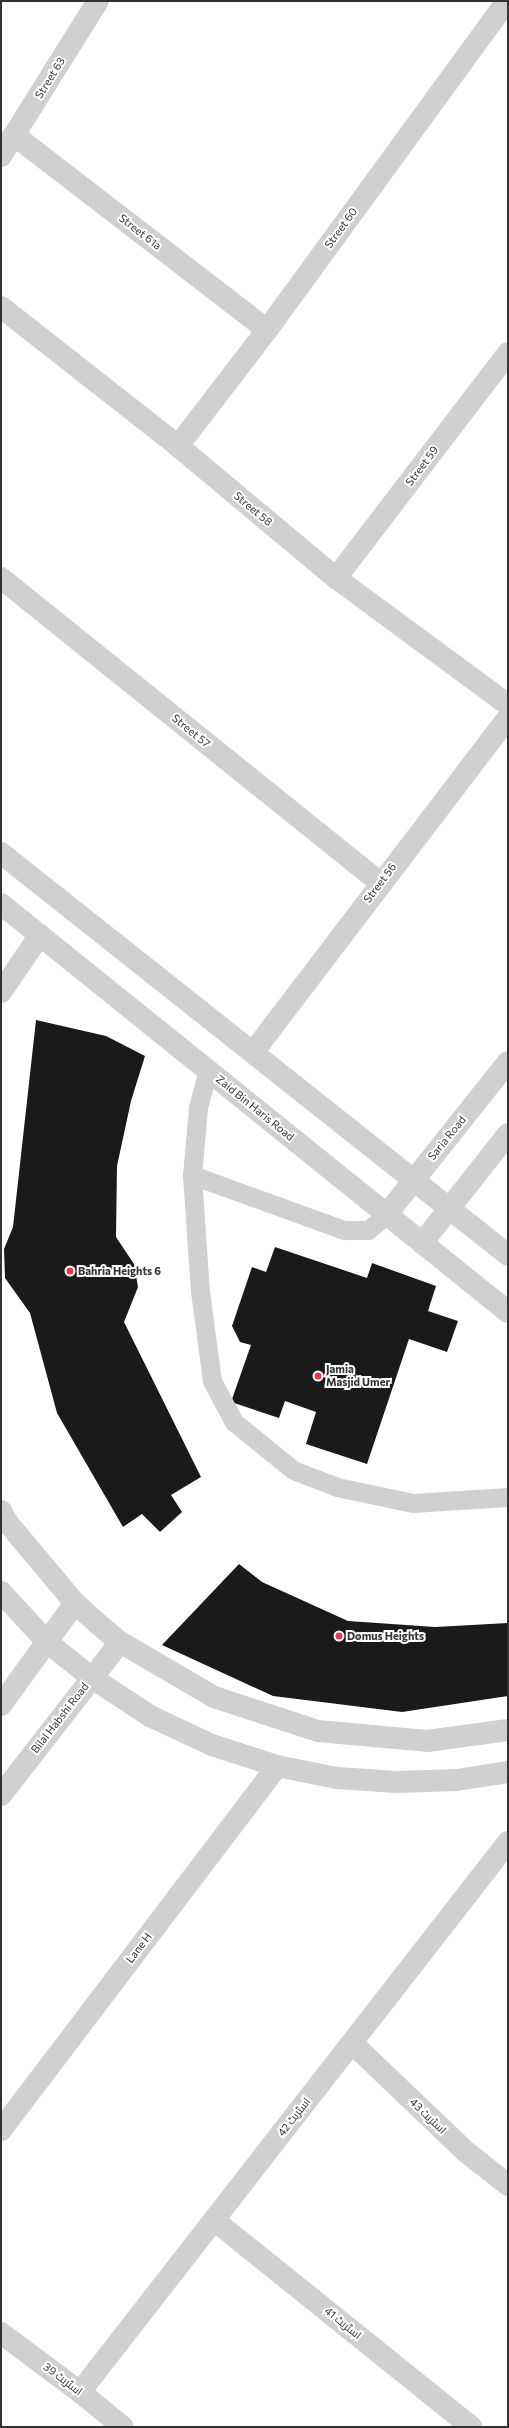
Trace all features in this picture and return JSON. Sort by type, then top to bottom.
[{"type":"street","name":"Street 63","points":[[1,156],[98,1]]},
{"type":"street","name":"Street 60","points":[[178,446],[266,330],[502,8]]},
{"type":"street","name":"Street 61a","points":[[14,135],[266,330]]},
{"type":"street","name":"Street 58","points":[[1,307],[178,446],[336,578],[508,705]]},
{"type":"street","name":"Street 59","points":[[336,578],[508,353]]},
{"type":"street","name":"Street 57","points":[[1,578],[380,883]]},
{"type":"street","name":"Street 56","points":[[254,1051],[380,883],[508,717]]},
{"type":"street","points":[[1,852],[254,1051],[508,1255]]},
{"type":"street","name":"Zaid Bin Haris Road","points":[[2,908],[40,935],[508,1312]]},
{"type":"street","points":[[1,992],[40,935]]},
{"type":"street","name":"Saria Road","points":[[387,1214],[508,1062]]},
{"type":"street","points":[[422,1243],[508,1134]]},
{"type":"street","points":[[1,1511],[7,1522],[75,1603],[120,1642],[214,1697],[318,1731],[427,1741],[508,1730]]},
{"type":"street","points":[[1,1592],[47,1642],[92,1678],[150,1716],[212,1745],[277,1766],[336,1778],[397,1782],[457,1780],[508,1772]]},
{"type":"street","points":[[1,1705],[75,1603]]},
{"type":"street","name":"Bilal Habshi Road","points":[[1,1795],[120,1642]]},
{"type":"street","name":"Lane H","points":[[1,2130],[277,1766]]},
{"type":"street","name":"اسٹریٹ 42","points":[[80,2392],[508,1842]]},
{"type":"street","name":"اسٹریٹ 43","points":[[352,2043],[465,2151],[508,2185]]},
{"type":"street","name":"اسٹریٹ 41","points":[[214,2220],[471,2427]]},
{"type":"street","name":"اسٹریٹ 39","points":[[1,2333],[80,2392],[123,2427]]},
{"type":"lane","points":[[208,1070],[198,1108],[192,1175],[200,1290],[212,1381],[234,1422],[293,1470],[337,1487],[413,1503],[508,1497]]},
{"type":"lane","points":[[192,1175],[344,1230],[368,1230],[387,1214]]},
{"type":"building","name":"Bahria Heights 6","points":[[36,1020],[106,1036],[145,1056],[131,1101],[117,1166],[116,1237],[134,1264],[138,1287],[124,1322],[201,1477],[171,1495],[182,1512],[160,1532],[142,1514],[123,1527],[57,1413],[30,1313],[5,1278],[4,1249],[13,1227]]},
{"type":"building","name":"Jamia Masjid Umer","points":[[275,1247],[367,1278],[372,1263],[436,1286],[428,1311],[458,1321],[447,1352],[409,1339],[367,1464],[306,1444],[316,1412],[285,1401],[279,1418],[231,1402],[251,1345],[240,1342],[232,1326],[252,1267],[266,1272]]},
{"type":"building","name":"Domus Heights","points":[[239,1564],[262,1582],[348,1621],[435,1627],[508,1623],[508,1696],[402,1712],[273,1696],[162,1645]]},
{"type":"place","name":"Bahria Heights 6","points":[[70,1271]]},
{"type":"place","name":"Jamia Masjid Umer","points":[[318,1376]]},
{"type":"place","name":"Domus Heights","points":[[339,1636]]}]
